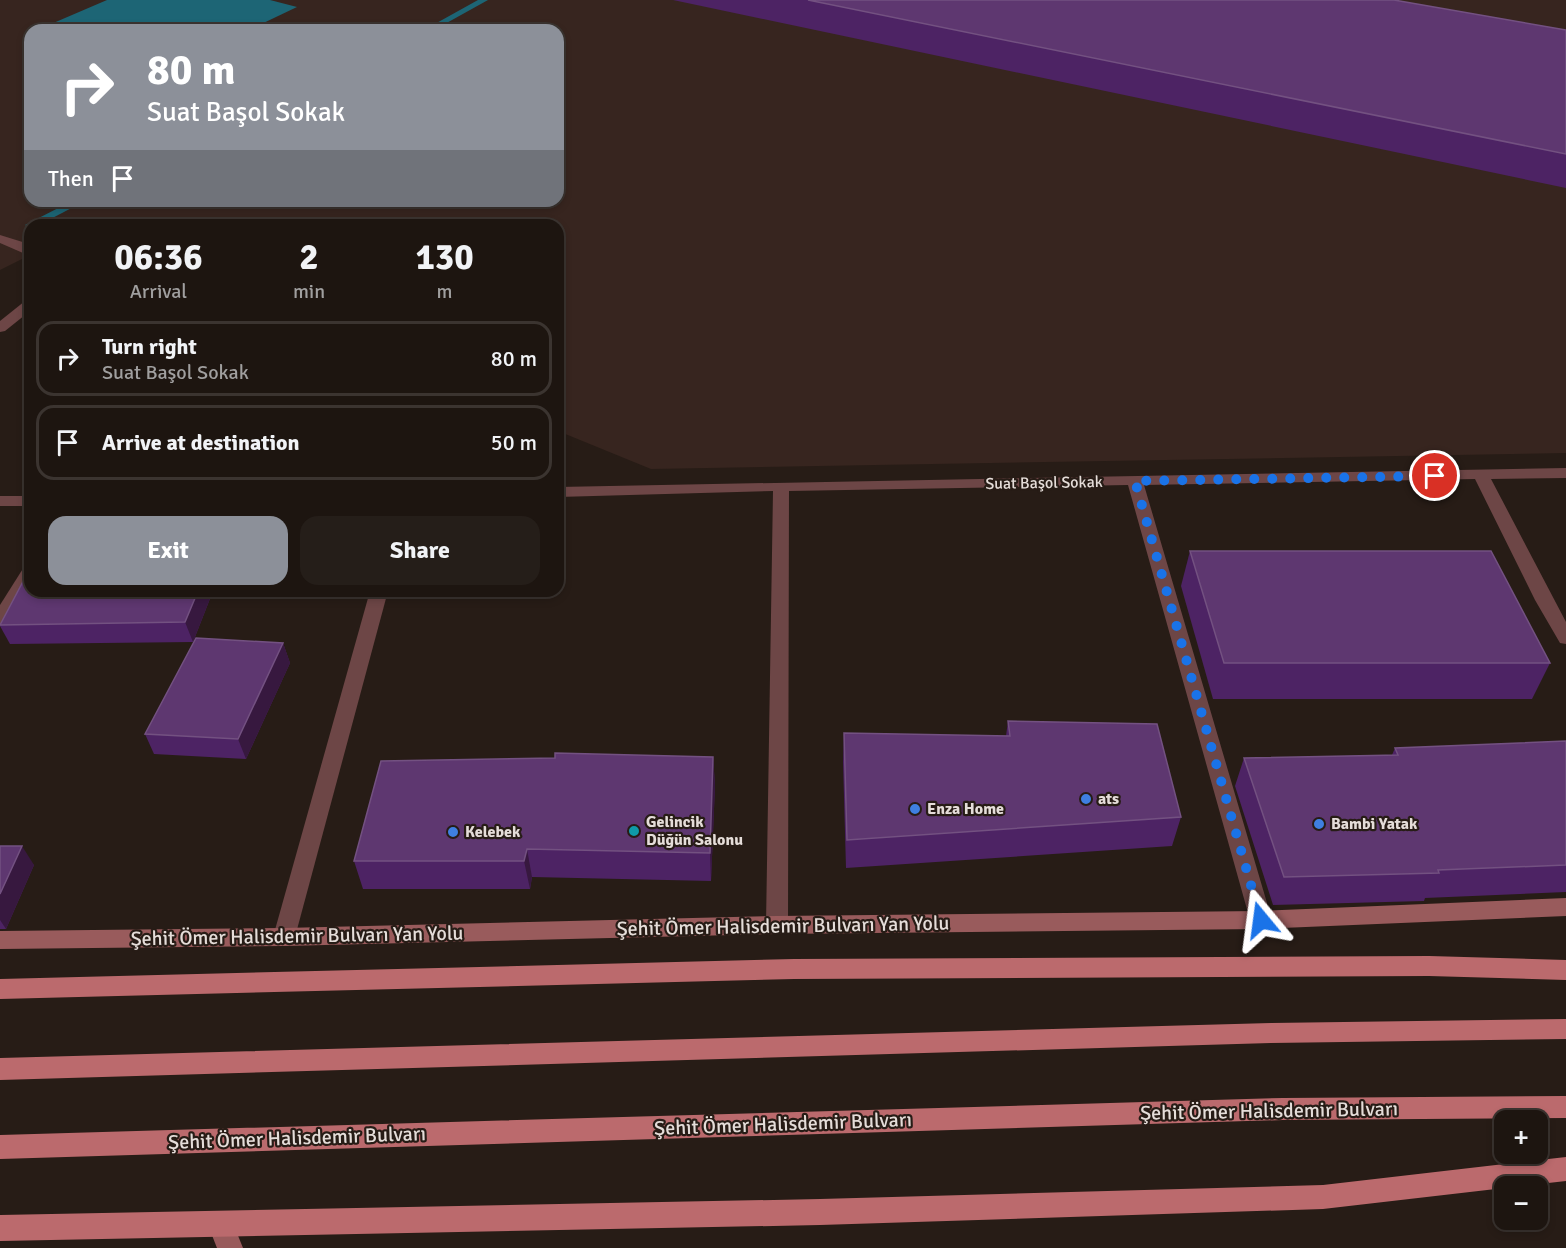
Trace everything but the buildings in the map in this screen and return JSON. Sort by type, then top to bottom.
[{"type":"main road","points":[[0,989],[806,969],[1429,966],[1566,970]]},
{"type":"main road","points":[[0,1069],[1271,1033],[1566,1029]]},
{"type":"main road","name":"Şehit Ömer Halisdemir Bulvarı","points":[[0,1147],[1283,1109],[1566,1107]]},
{"type":"main road","points":[[0,1228],[225,1236],[832,1211],[1323,1197],[1566,1169]]},
{"type":"street","points":[[0,239],[24,247]]},
{"type":"street","points":[[0,328],[24,309]]},
{"type":"street","name":"Suat Başol Sokak","points":[[564,492],[1566,473]]},
{"type":"street","points":[[1481,475],[1544,600],[1566,638]]},
{"type":"street","points":[[1135,481],[1261,920]]},
{"type":"street","points":[[777,925],[781,486]]},
{"type":"street","points":[[0,501],[24,501]]},
{"type":"street","points":[[0,619],[24,581]]},
{"type":"street","points":[[284,937],[378,597]]},
{"type":"street","name":"Şehit Ömer Halisdemir Bulvarı Yan Yolu","points":[[0,940],[284,937],[777,925],[1261,920],[1566,907]]},
{"type":"shaded area","points":[[0,0],[1566,0],[1566,453],[651,469],[564,433],[564,219],[24,219],[24,258],[0,270]]},
{"type":"water","points":[[107,0],[270,0],[297,7],[262,24],[51,24]]},
{"type":"waterway","points":[[439,24],[484,0]]},
{"type":"waterway","points":[[42,219],[68,207]]},
{"type":"place","name":"ats","points":[[1086,799]]},
{"type":"place","name":"Enza Home","points":[[915,809]]},
{"type":"place","name":"Bambi Yatak","points":[[1319,824]]},
{"type":"place","name":"Gelincik Düğün Salonu","points":[[634,831]]},
{"type":"place","name":"Kelebek","points":[[453,832]]},
{"type":"route","points":[[1261,920],[1135,481],[1435,476]]}]
